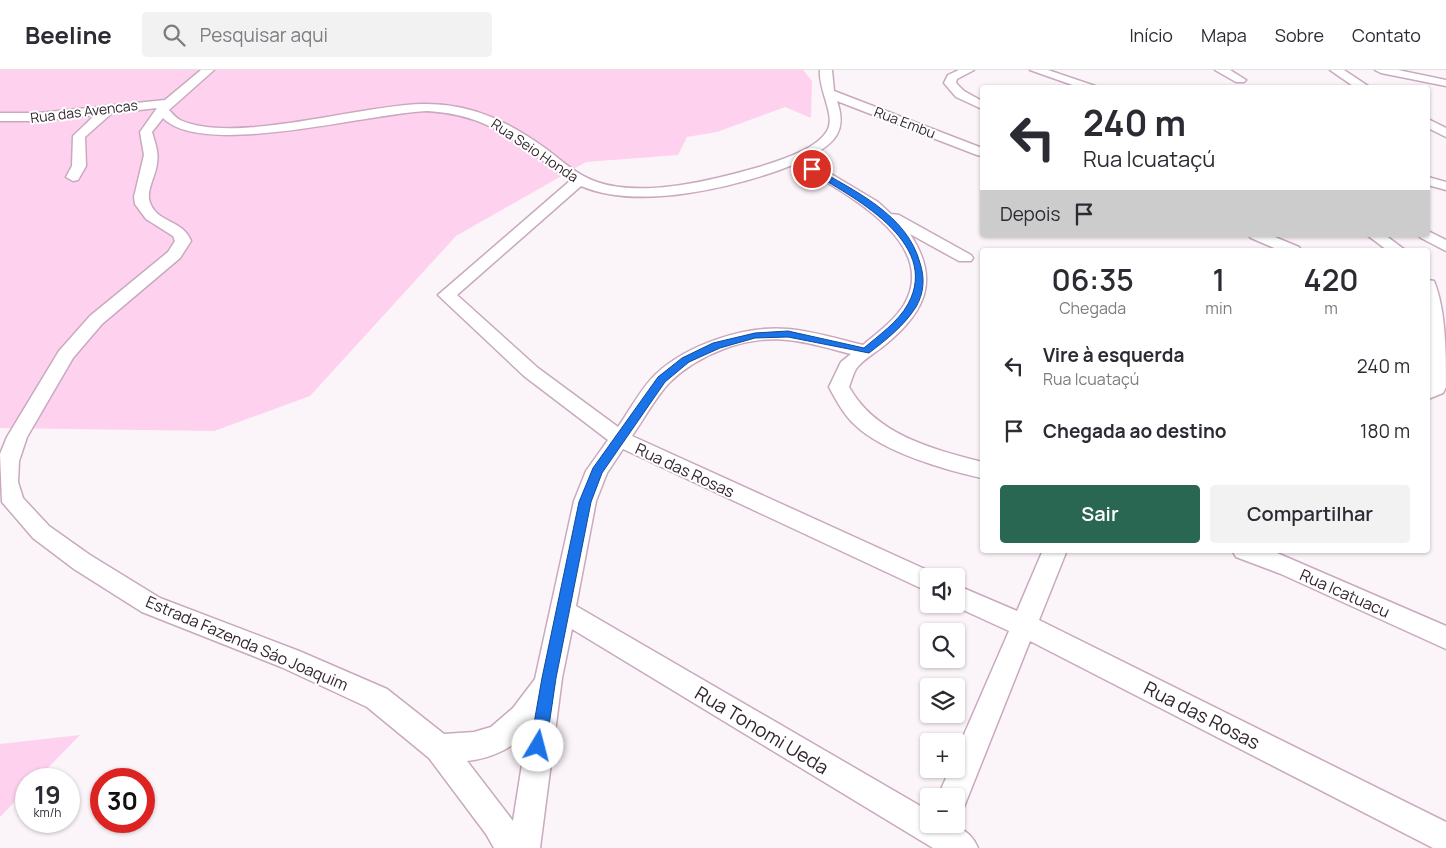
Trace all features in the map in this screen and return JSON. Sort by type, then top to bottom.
[{"type":"street","name":"Estrada Fazenda Sáo Joaquim","points":[[208,70],[165,106],[146,132],[158,137],[140,195],[141,204],[146,212],[154,218],[180,233],[183,241],[174,255],[96,320],[54,374],[17,437],[8,461],[7,482],[13,502],[41,532],[82,562],[151,605],[290,658],[377,698],[438,748],[497,823],[511,848]]},
{"type":"street","points":[[826,70],[825,77],[828,93]]},
{"type":"street","points":[[968,70],[952,77],[950,83],[960,94],[980,104]]},
{"type":"street","points":[[1036,70],[1085,85]]},
{"type":"street","points":[[1221,70],[1240,80]]},
{"type":"street","points":[[1336,70],[1360,85]]},
{"type":"street","points":[[1381,70],[1446,83]]},
{"type":"street","points":[[1416,77],[1429,85]]},
{"type":"street","points":[[1430,85],[1446,95]]},
{"type":"street","name":"Rua Seio Honda","points":[[165,106],[169,120],[190,127],[225,132],[269,129],[407,107],[448,108],[490,119],[510,130],[579,180],[609,190],[640,192],[673,190],[766,170],[815,151],[830,138],[835,128],[835,114],[828,93]]},
{"type":"street","name":"Rua Embu","points":[[828,93],[980,151]]},
{"type":"street","name":"Rua das Avencas","points":[[0,117],[39,117],[110,108],[165,106]]},
{"type":"street","points":[[73,177],[79,166],[79,136],[110,108]]},
{"type":"street","points":[[1430,124],[1446,133]]},
{"type":"street","points":[[158,137],[190,127]]},
{"type":"street","points":[[796,159],[965,258]]},
{"type":"street","name":"Rua das Rosas","points":[[579,180],[447,295],[531,372],[620,440],[920,578]]},
{"type":"street","points":[[1430,182],[1446,186]]},
{"type":"street","points":[[872,205],[903,234],[912,250],[919,273],[918,289],[912,306],[892,330],[848,366],[839,387],[849,406],[865,423],[906,446],[980,469]]},
{"type":"street","points":[[1261,237],[1289,248]]},
{"type":"street","points":[[1378,237],[1394,248]]},
{"type":"street","points":[[1430,237],[1446,246]]},
{"type":"street","points":[[1430,289],[1439,312],[1432,354],[1440,379],[1436,388],[1430,392]]},
{"type":"street","points":[[524,848],[549,678],[585,502],[597,471],[662,379],[686,360],[716,345],[755,336],[788,334],[866,351]]},
{"type":"street","points":[[956,788],[1054,553]]},
{"type":"street","name":"Rua Icatuacu","points":[[1261,553],[1290,558],[1446,638]]},
{"type":"street","name":"Rua das Rosas","points":[[965,599],[1025,626],[1446,838]]},
{"type":"street","name":"Rua Tonomi Ueda","points":[[562,611],[943,838]]},
{"type":"street","points":[[438,748],[460,749],[480,746],[501,738],[513,729],[528,713],[549,678]]},
{"type":"shaded area","points":[[0,70],[803,70],[812,81],[811,118],[785,107],[717,132],[687,137],[678,155],[586,162],[456,236],[310,396],[214,431],[0,428]]},
{"type":"shaded area","points":[[80,735],[48,768],[15,768],[15,801],[0,817],[0,744]]},
{"type":"route","points":[[538,746],[549,678],[585,502],[597,471],[662,379],[686,360],[716,345],[735,339],[755,336],[788,334],[866,351],[892,330],[912,306],[918,289],[919,273],[912,250],[903,234],[872,205],[812,169]]}]
